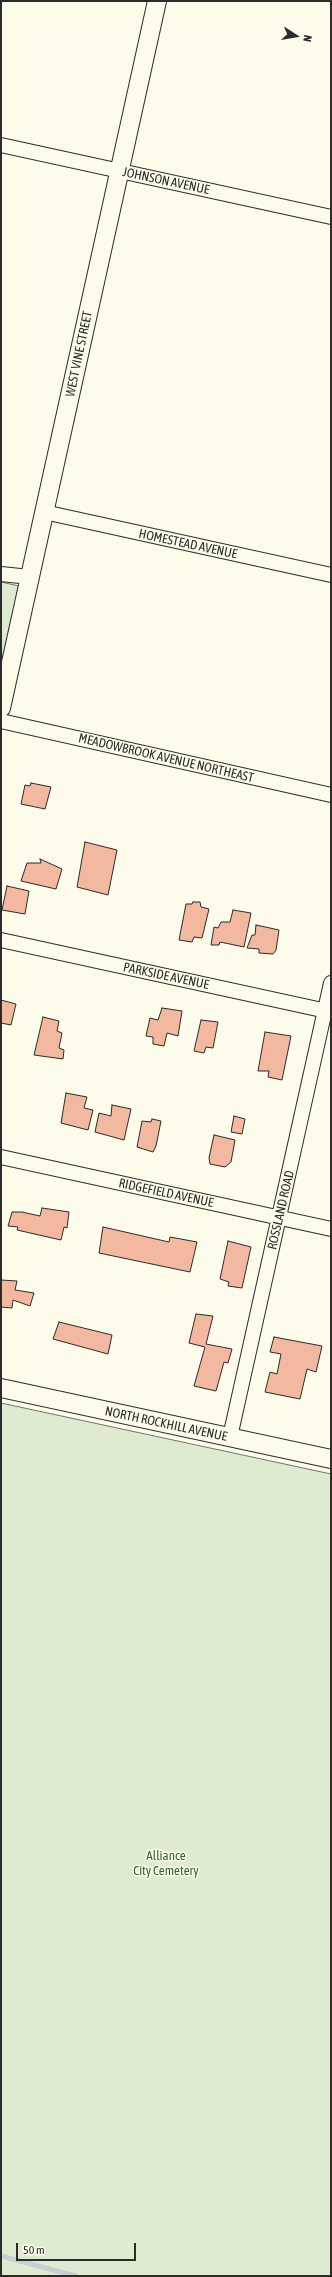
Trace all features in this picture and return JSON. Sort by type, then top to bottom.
[{"type":"street","name":"WEST VINE STREET","points":[[1,708],[157,1]]},
{"type":"street","name":"JOHNSON AVENUE","points":[[1,145],[331,218]]},
{"type":"street","name":"HOMESTEAD AVENUE","points":[[44,512],[331,575]]},
{"type":"street","points":[[1,574],[30,577]]},
{"type":"street","name":"MEADOWBROOK AVENUE NORTHEAST","points":[[1,720],[331,795]]},
{"type":"street","name":"PARKSIDE AVENUE","points":[[1,940],[328,1012]]},
{"type":"street","name":"ROSSLAND ROAD","points":[[230,1437],[279,1218],[328,1012],[331,983]]},
{"type":"street","name":"RIDGEFIELD AVENUE","points":[[1,1157],[331,1229]]},
{"type":"street","name":"NORTH ROCKHILL AVENUE","points":[[1,1388],[331,1459]]},
{"type":"green space","points":[[1,582],[19,586],[1,665]]},
{"type":"green space","name":"Alliance City Cemetery","points":[[1,1403],[331,1474],[331,2276],[1,2276]]},
{"type":"building","points":[[31,783],[51,787],[45,809],[21,804],[25,785],[30,786]]},
{"type":"building","points":[[85,842],[117,850],[108,895],[77,887]]},
{"type":"building","points":[[40,859],[62,869],[56,889],[21,881],[27,863],[41,863]]},
{"type":"building","points":[[7,886],[29,891],[25,914],[2,910]]},
{"type":"building","points":[[193,902],[200,902],[201,907],[209,909],[202,938],[194,937],[192,942],[179,940],[186,904],[192,904]]},
{"type":"building","points":[[233,910],[251,913],[244,947],[220,942],[219,945],[211,945],[214,927],[218,928],[221,922],[230,922]]},
{"type":"building","points":[[256,925],[279,930],[276,950],[273,954],[259,953],[259,949],[247,948],[252,935],[255,935]]},
{"type":"building","points":[[1,1000],[16,1004],[11,1025],[1,1023]]},
{"type":"building","points":[[162,1008],[182,1011],[178,1036],[167,1033],[164,1046],[153,1044],[153,1037],[146,1036],[150,1018],[158,1020]]},
{"type":"building","points":[[43,1017],[59,1021],[57,1031],[62,1033],[59,1048],[64,1050],[63,1059],[34,1055]]},
{"type":"building","points":[[201,1020],[218,1022],[213,1048],[206,1047],[204,1053],[194,1051]]},
{"type":"building","points":[[265,1032],[291,1036],[282,1080],[268,1077],[269,1071],[258,1071]]},
{"type":"building","points":[[66,1093],[87,1097],[84,1108],[93,1110],[88,1130],[61,1123]]},
{"type":"building","points":[[112,1105],[131,1109],[124,1140],[95,1132],[99,1113],[111,1116]]},
{"type":"building","points":[[234,1116],[245,1119],[242,1134],[231,1132]]},
{"type":"building","points":[[152,1119],[161,1121],[156,1146],[153,1152],[137,1147],[142,1121],[151,1122]]},
{"type":"building","points":[[214,1135],[235,1140],[231,1162],[225,1167],[210,1164],[209,1158]]},
{"type":"building","points":[[42,1208],[69,1212],[67,1228],[64,1227],[61,1240],[17,1230],[18,1227],[8,1226],[12,1212],[22,1212],[40,1216]]},
{"type":"building","points":[[103,1227],[169,1242],[170,1237],[197,1242],[190,1272],[99,1253]]},
{"type":"building","points":[[228,1241],[251,1247],[242,1288],[228,1286],[229,1282],[220,1279]]},
{"type":"building","points":[[1,1280],[17,1281],[15,1290],[34,1293],[30,1306],[13,1300],[12,1308],[1,1307]]},
{"type":"building","points":[[196,1314],[213,1316],[206,1344],[232,1349],[228,1363],[224,1362],[216,1391],[194,1386],[205,1347],[189,1343]]},
{"type":"building","points":[[59,1322],[112,1335],[108,1354],[53,1339]]},
{"type":"building","points":[[274,1337],[322,1346],[316,1372],[307,1369],[300,1399],[265,1392],[270,1372],[277,1374],[281,1354],[270,1352]]},
{"type":"waterway","points":[[1,2256],[76,2276]]}]
